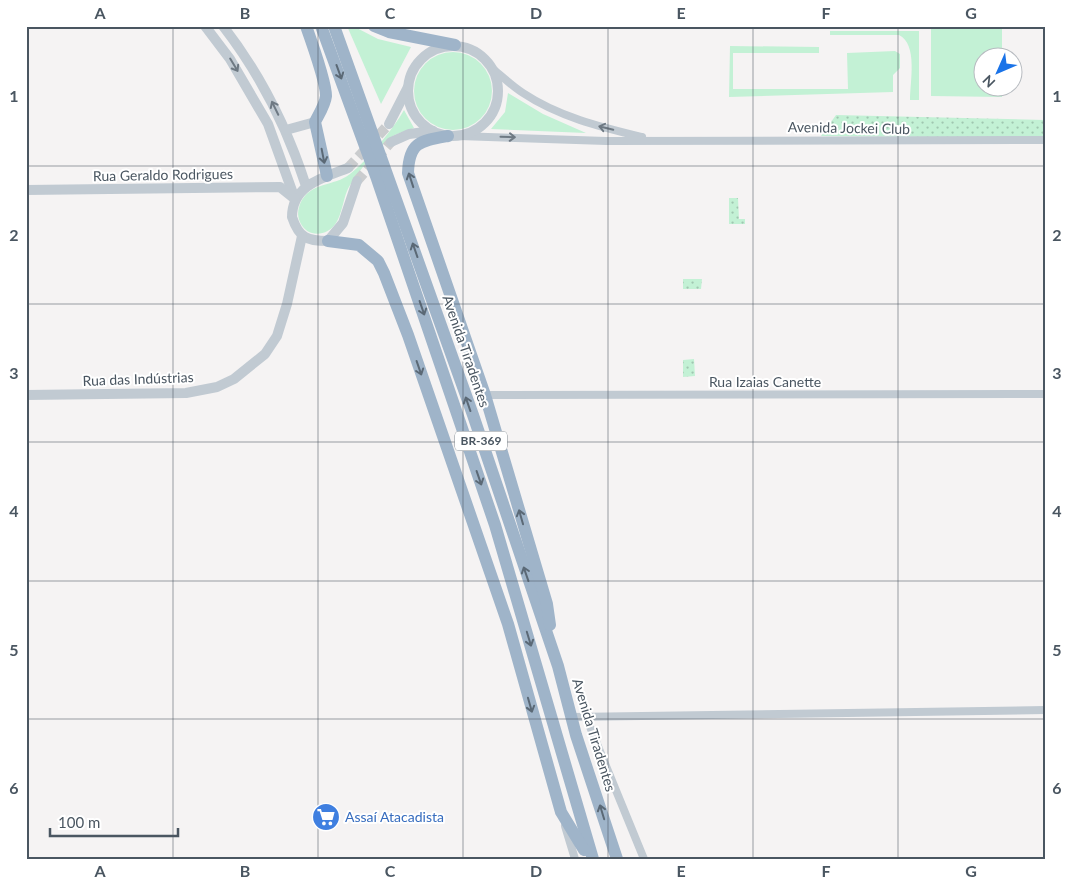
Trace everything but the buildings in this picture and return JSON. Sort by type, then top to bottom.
[{"type":"highway","points":[[306,26],[314,46],[326,96],[321,112],[315,122],[327,176]]},
{"type":"highway","name":"Avenida Tiradentes","points":[[321,26],[396,232],[495,525],[593,859]]},
{"type":"highway","name":"Avenida Tiradentes","points":[[334,26],[463,388],[558,666],[572,717],[617,859]]},
{"type":"highway","points":[[374,26],[389,32],[455,45]]},
{"type":"highway","points":[[453,136],[423,140],[416,145],[408,156],[408,173],[485,395],[547,604],[558,666]]},
{"type":"highway","points":[[328,240],[359,245],[378,261],[384,273],[408,335],[508,624],[561,812],[589,859]]},
{"type":"highway","points":[[495,525],[508,624]]},
{"type":"street","points":[[205,26],[222,49],[268,124],[295,199],[292,217],[302,236],[312,241],[328,240],[343,223],[357,181]]},
{"type":"street","points":[[224,26],[265,89],[286,130],[306,186]]},
{"type":"street","points":[[389,124],[408,86],[413,70],[424,56],[438,48],[455,45],[477,52],[493,69],[499,86],[494,111],[489,119],[476,130],[453,136],[433,131],[409,134],[391,142]]},
{"type":"street","points":[[222,49],[239,47]]},
{"type":"street","name":"Avenida Jockei Club","points":[[493,69],[522,93],[558,112],[590,124],[654,140]]},
{"type":"street","points":[[408,86],[410,104],[414,112],[433,131]]},
{"type":"street","points":[[286,130],[315,122]]},
{"type":"street","name":"Avenida Jockei Club","points":[[453,136],[606,141],[1045,140]]},
{"type":"street","points":[[295,199],[306,186],[348,168]]},
{"type":"street","name":"Rua Geraldo Rodrigues","points":[[26,190],[280,187],[295,199]]},
{"type":"street","name":"Rua das Indústrias","points":[[26,395],[186,393],[217,387],[234,379],[265,354],[277,336],[287,304],[302,236]]},
{"type":"street","name":"Rua Izaias Canette","points":[[485,395],[1045,394]]},
{"type":"street","points":[[572,717],[1045,710]]},
{"type":"street","points":[[586,717],[644,859]]},
{"type":"street","points":[[561,812],[575,859]]},
{"type":"green space","points":[[347,26],[353,26],[378,39],[411,47],[381,104]]},
{"type":"green space","points":[[837,26],[915,26],[915,29],[837,28]]},
{"type":"green space","points":[[931,26],[1002,26],[1002,48],[974,48],[974,97],[931,96]]},
{"type":"green space","points":[[830,31],[919,31],[919,100],[910,100],[911,55],[909,46],[899,35],[830,35]]},
{"type":"green space","points":[[730,46],[819,47],[819,53],[733,53],[733,89],[848,89],[847,53],[895,51],[900,54],[900,68],[893,75],[893,92],[729,97]]},
{"type":"green space","points":[[453,52],[468,55],[480,64],[489,76],[492,91],[489,106],[480,118],[468,127],[453,130],[438,127],[426,118],[417,106],[414,91],[417,76],[426,64],[438,55]]},
{"type":"green space","points":[[508,93],[543,114],[586,133],[491,129],[505,112]]},
{"type":"green space","points":[[404,110],[414,128],[398,133],[390,138],[366,163],[347,191],[340,215],[332,228],[317,234],[307,231],[300,222],[298,215],[300,204],[304,197],[316,188],[344,178],[357,168],[380,144]]},
{"type":"green space","points":[[836,115],[1045,120],[1045,138],[821,136]]},
{"type":"green space","points":[[729,198],[738,198],[739,219],[745,219],[745,224],[729,224]]},
{"type":"green space","points":[[683,279],[702,279],[701,289],[683,289]]},
{"type":"green space","points":[[694,359],[695,376],[683,377],[683,360]]},
{"type":"tunnel","points":[[348,168],[389,124]]},
{"type":"tunnel","points":[[357,181],[391,142]]},
{"type":"place","name":"Assaí Atacadista","points":[[326,817]]}]
